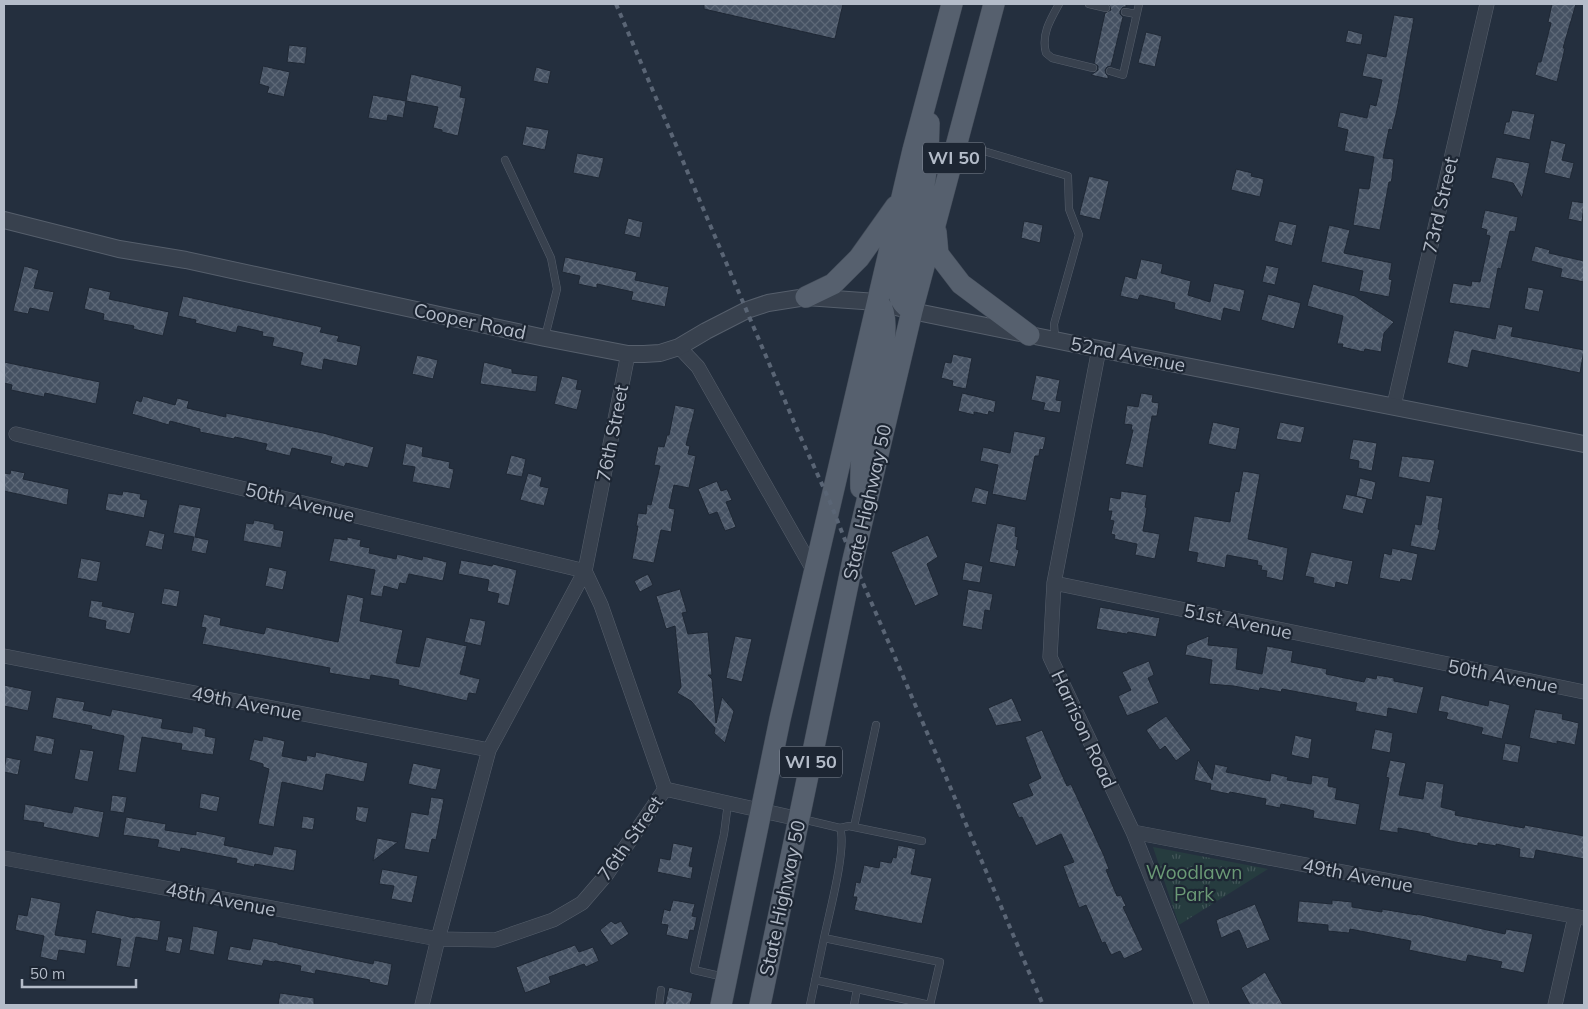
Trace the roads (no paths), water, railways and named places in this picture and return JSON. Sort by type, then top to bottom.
[{"type":"main road","name":"State Highway 50","points":[[721,1005],[780,719],[902,198],[952,4]]},
{"type":"main road","name":"State Highway 50","points":[[760,1005],[863,519],[912,311],[994,4]]},
{"type":"main road","points":[[912,311],[903,304],[898,291],[924,185],[928,158],[931,80]]},
{"type":"main road","points":[[806,297],[833,284],[859,258],[902,198]]},
{"type":"main road","points":[[936,225],[938,254],[961,284],[1029,335]]},
{"type":"main road","points":[[863,519],[860,478],[862,452],[886,331],[885,313],[877,302]]},
{"type":"street","name":"73rd Street","points":[[1394,405],[1487,4]]},
{"type":"street","name":"Cooper Road","points":[[4,220],[119,250],[186,260],[545,338],[628,354],[652,354],[679,347]]},
{"type":"street","name":"52nd Avenue","points":[[679,347],[747,310],[768,303],[806,297],[877,302],[1029,335],[1394,405],[1584,444]]},
{"type":"street","points":[[679,347],[698,367],[814,573]]},
{"type":"street","name":"Harrison Road","points":[[1099,349],[1054,583],[1050,657],[1133,832],[1202,1005]]},
{"type":"street","name":"76th Street","points":[[422,1005],[489,750],[585,571],[628,354]]},
{"type":"street","name":"50th Avenue","points":[[16,434],[585,571]]},
{"type":"street","name":"76th Street","points":[[438,939],[495,940],[553,920],[582,903],[608,874],[665,789],[601,605],[585,571]]},
{"type":"street","name":"51st Avenue","points":[[1054,583],[1422,660]]},
{"type":"street","name":"49th Avenue","points":[[4,656],[489,750]]},
{"type":"street","name":"50th Avenue","points":[[1422,660],[1584,692]]},
{"type":"street","points":[[665,789],[799,819]]},
{"type":"street","name":"49th Avenue","points":[[1133,832],[1580,918]]},
{"type":"street","name":"48th Avenue","points":[[4,858],[438,939]]},
{"type":"street","points":[[1555,1005],[1580,918]]},
{"type":"lane","points":[[1059,4],[1048,25],[1043,44],[1046,54],[1052,58],[1093,68]]},
{"type":"lane","points":[[1089,4],[1106,8]]},
{"type":"lane","points":[[1110,72],[1123,75],[1139,4]]},
{"type":"lane","points":[[1125,12],[1136,14]]},
{"type":"lane","points":[[958,143],[1068,176],[1069,209],[1079,236],[1054,324],[1055,340]]},
{"type":"lane","points":[[505,160],[551,258],[556,289],[545,338]]},
{"type":"lane","points":[[854,827],[876,725]]},
{"type":"lane","points":[[727,977],[694,970],[724,834],[728,803]]},
{"type":"lane","points":[[799,819],[840,828],[854,827],[922,841]]},
{"type":"lane","points":[[810,1005],[840,857],[842,834],[840,828]]},
{"type":"lane","points":[[816,980],[930,1005],[940,962],[824,938]]},
{"type":"lane","points":[[659,1005],[661,990]]},
{"type":"lane","points":[[854,1005],[857,990]]},
{"type":"railway","points":[[616,4],[1043,1005]]},
{"type":"park label","name":"Woodlawn Park","points":[[1194,883]]}]
